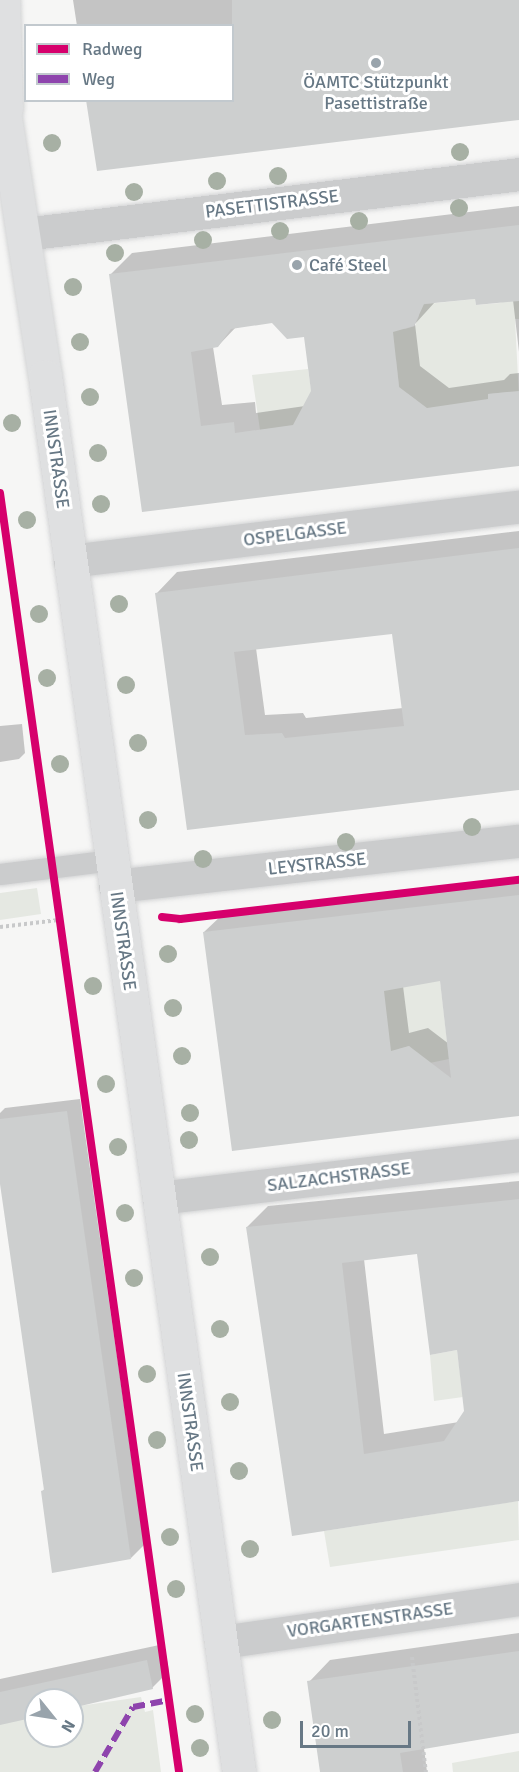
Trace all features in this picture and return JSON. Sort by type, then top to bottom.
[{"type":"main road","name":"INNSTRASSE","points":[[3,0],[3,98],[24,234],[239,1772]]},
{"type":"street","name":"PASETTISTRASSE","points":[[24,234],[519,174]]},
{"type":"street","name":"OSPELGASSE","points":[[70,561],[519,507]]},
{"type":"street","name":"LEYSTRASSE","points":[[114,873],[519,841]]},
{"type":"street","name":"SALZACHSTRASSE","points":[[159,1198],[519,1155]]},
{"type":"street","name":"VORGARTENSTRASSE","points":[[221,1642],[519,1599]]},
{"type":"lane","points":[[0,874],[52,868],[114,873]]},
{"type":"path","points":[[52,868],[59,920],[63,932]]},
{"type":"path","points":[[0,927],[59,920]]},
{"type":"path","points":[[411,1657],[426,1772]]},
{"type":"shaded area","points":[[519,294],[519,319],[515,319],[519,398],[509,392],[488,394],[488,401],[418,411],[416,400],[408,394],[400,394],[396,359],[393,359],[393,307],[395,324],[405,329],[415,326],[419,316],[417,305],[475,299],[476,305],[500,303]]},
{"type":"shaded area","points":[[308,369],[313,402],[300,425],[260,430],[252,375]]},
{"type":"shaded area","points":[[37,888],[41,914],[0,920],[0,893]]},
{"type":"shaded area","points":[[439,971],[449,1059],[425,1064],[409,1046],[399,1049],[395,1061],[280,991]]},
{"type":"shaded area","points":[[457,1350],[463,1397],[434,1401],[430,1355]]},
{"type":"shaded area","points":[[518,1501],[519,1540],[330,1567],[324,1531]]},
{"type":"shaded area","points":[[141,1697],[145,1712],[153,1710],[161,1772],[0,1772],[0,1717],[24,1714],[24,1748],[84,1748],[84,1705]]},
{"type":"shaded area","points":[[519,1751],[519,1772],[453,1772],[452,1763]]},
{"type":"building","name":"ÖAMTC Stützpunkt Pasettistraße","points":[[232,0],[519,0],[519,120],[97,171],[86,102],[234,102],[234,24],[232,24]]},
{"type":"building","points":[[519,225],[519,301],[476,305],[475,299],[424,304],[414,326],[393,332],[399,387],[427,408],[488,399],[488,394],[519,391],[519,466],[142,512],[109,274]],"holes":[[[272,323],[287,339],[304,337],[311,391],[293,425],[235,433],[234,422],[201,426],[191,352],[218,347],[231,329]]]},
{"type":"building","points":[[519,548],[519,790],[187,830],[155,593]],"holes":[[[392,634],[404,726],[285,738],[282,733],[245,735],[234,652]]]},
{"type":"building","points":[[519,895],[519,1116],[232,1151],[203,932]],"holes":[[[440,981],[451,1078],[409,1046],[391,1051],[384,991]]]},
{"type":"building","points":[[67,1111],[131,1559],[52,1573],[41,1491],[44,1490],[0,1184],[0,1119]]},
{"type":"building","points":[[519,1199],[519,1501],[292,1536],[246,1227]],"holes":[[[417,1254],[430,1355],[457,1350],[464,1411],[444,1441],[364,1454],[342,1263]]]},
{"type":"building","points":[[519,1651],[519,1733],[400,1753],[403,1772],[320,1772],[307,1681]]},
{"type":"building","points":[[147,1660],[153,1689],[84,1705],[84,1688],[24,1688],[24,1720],[0,1725],[0,1692]]},
{"type":"marked path","points":[[95,1772],[133,1707],[169,1700]]},
{"type":"cycle path","points":[[0,493],[179,1772]]},
{"type":"cycle path","points":[[162,917],[180,919],[519,880]]},
{"type":"place","name":"ÖAMTC Stützpunkt Pasettistraße","points":[[376,63]]},
{"type":"place","name":"Café Steel","points":[[297,265]]}]
